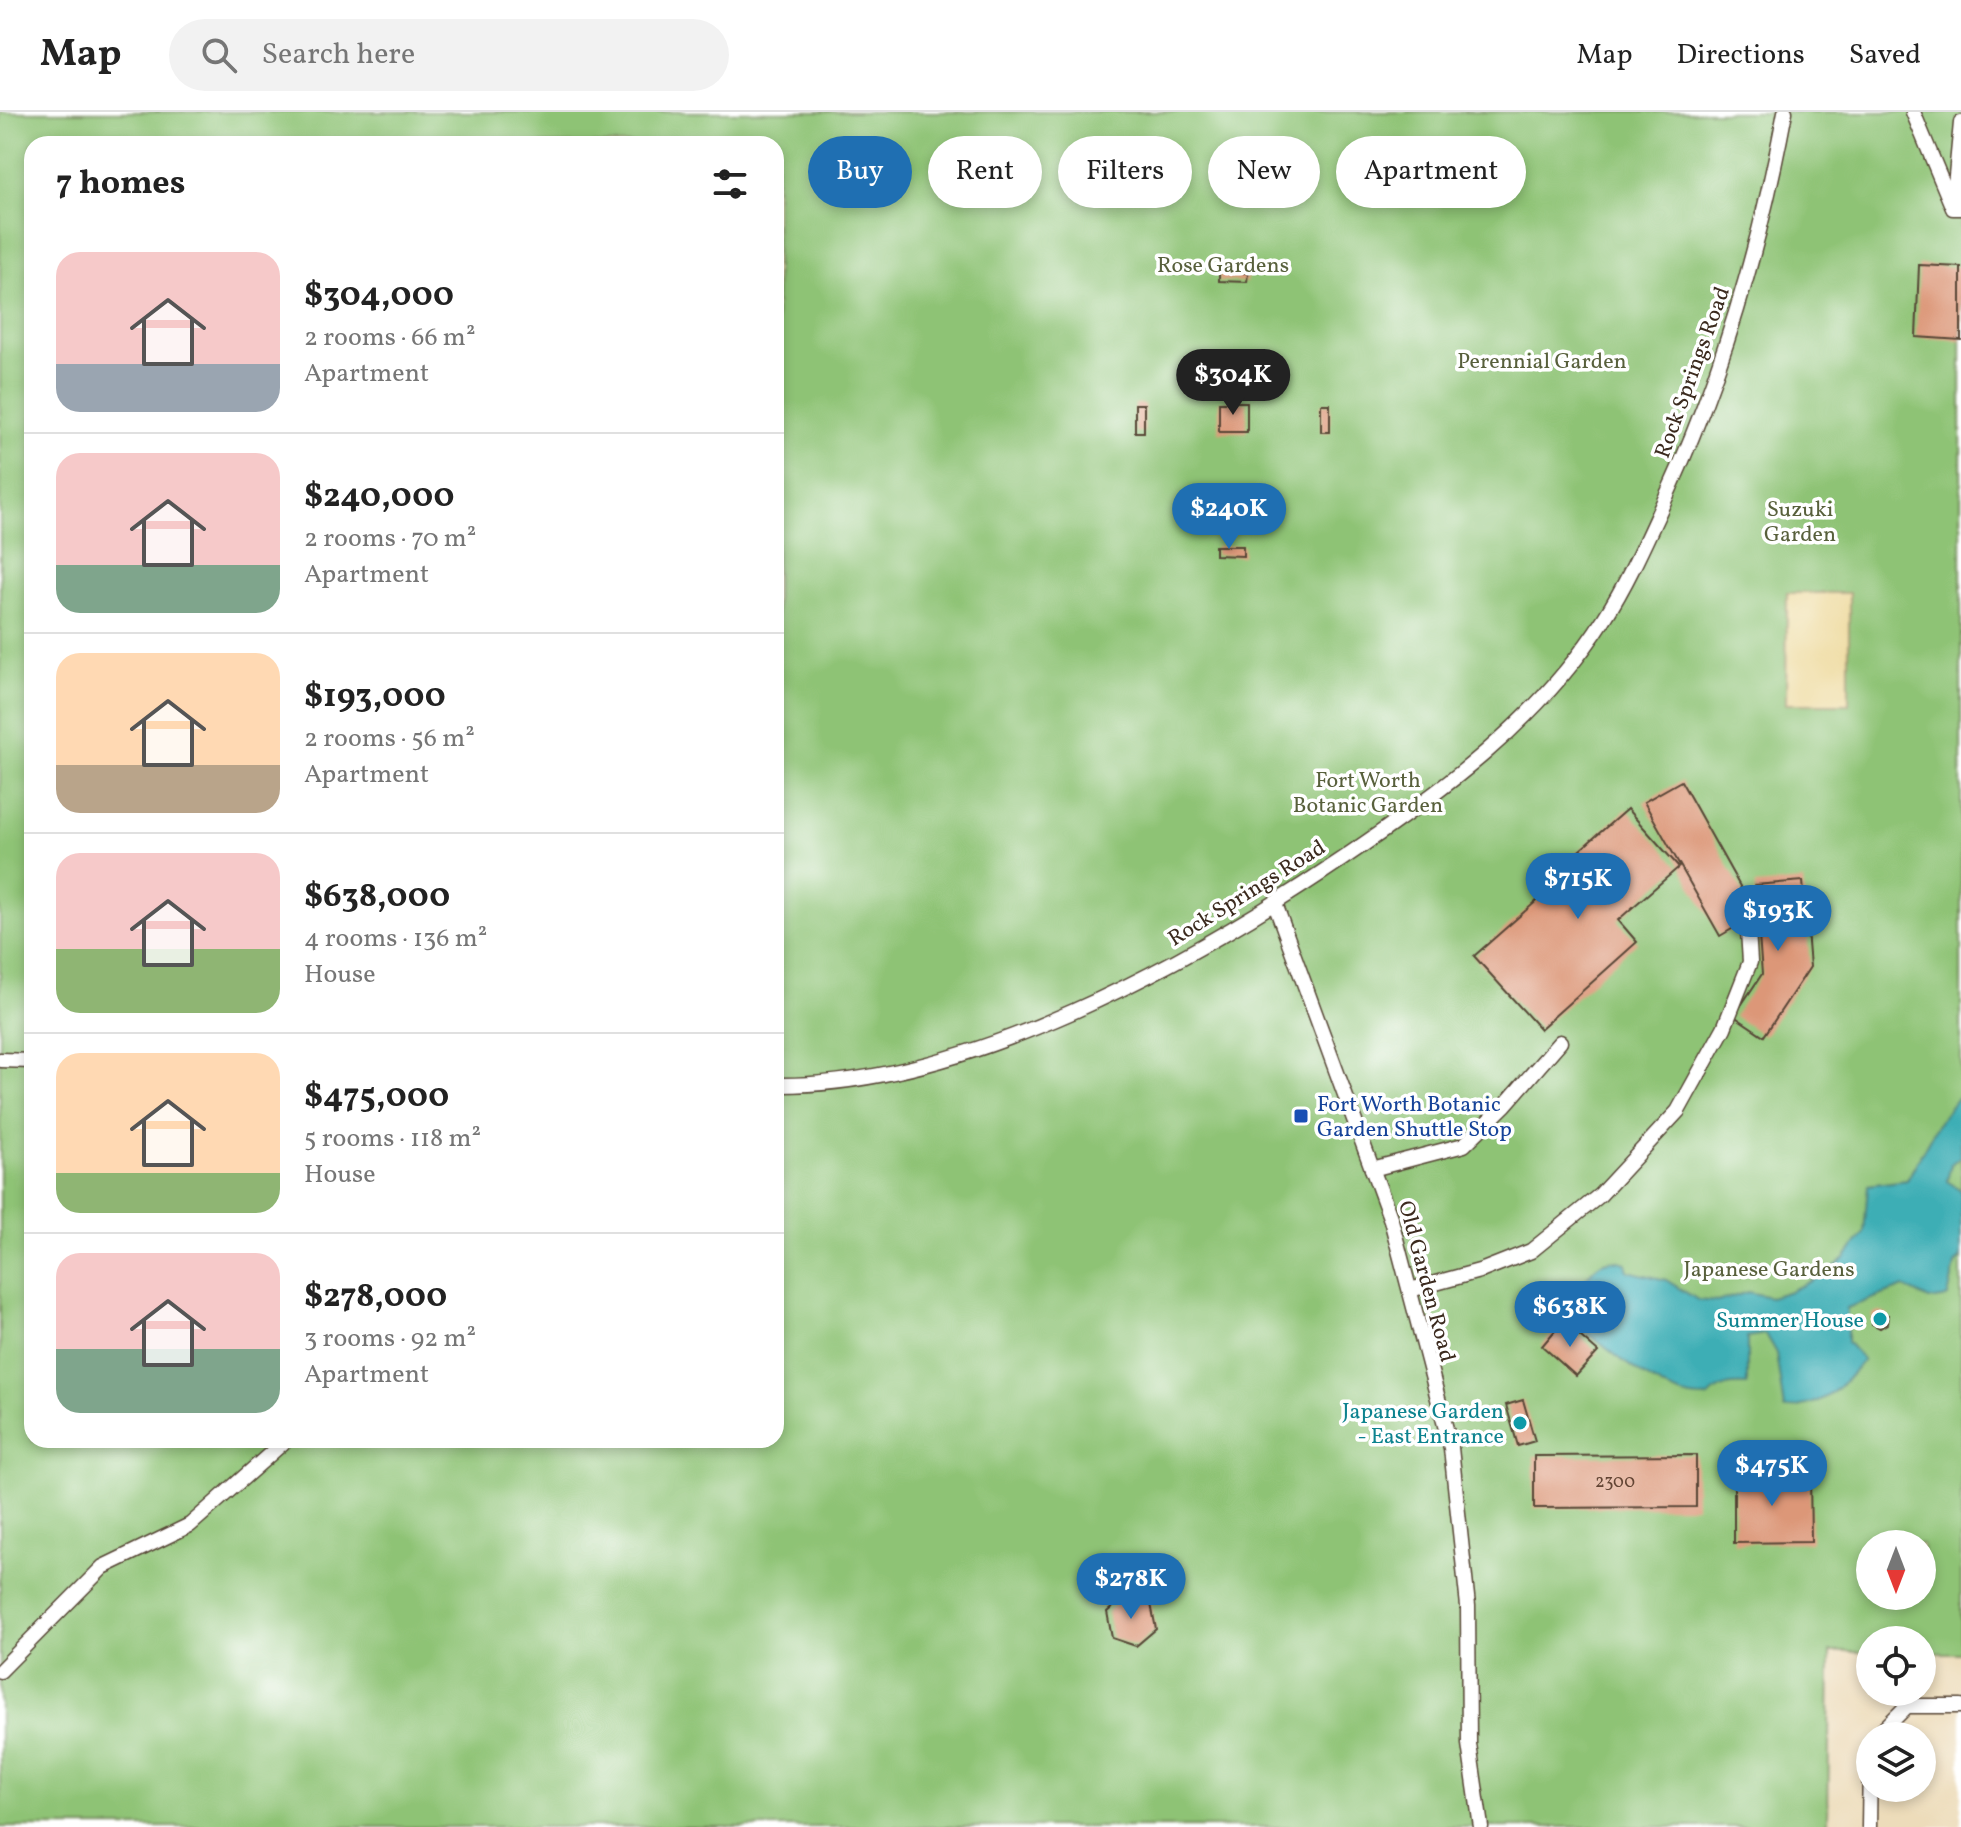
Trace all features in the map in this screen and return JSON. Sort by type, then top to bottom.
[{"type":"lane","name":"Rock Springs Road","points":[[784,1085],[802,1085],[900,1069],[989,1043],[1046,1022],[1149,976],[1275,904],[1412,812],[1523,720],[1603,621],[1634,568],[1703,417],[1743,298],[1785,112]]},
{"type":"lane","points":[[1913,112],[1957,208]]},
{"type":"lane","points":[[1957,208],[1961,123]]},
{"type":"lane","name":"Old Garden Road","points":[[1275,904],[1391,1220],[1451,1448],[1468,1606],[1469,1744],[1481,1827]]},
{"type":"lane","points":[[1410,1290],[1483,1270],[1531,1251],[1600,1195],[1678,1111],[1724,1028],[1750,962],[1748,930]]},
{"type":"lane","points":[[1372,1169],[1464,1145],[1505,1105],[1560,1042]]},
{"type":"lane","points":[[0,1060],[24,1061]]},
{"type":"lane","points":[[0,1671],[103,1567],[190,1525],[277,1448]]},
{"type":"lane","points":[[1891,1722],[1907,1706],[1961,1706]]},
{"type":"lane","points":[[1869,1802],[1869,1827]]},
{"type":"green space","name":"Fort Worth Botanic Garden","points":[[0,112],[1961,112],[1961,1653],[1936,1653],[1936,1626],[1856,1626],[1856,1652],[1830,1652],[1828,1827],[0,1827]]},
{"type":"sand","points":[[1787,593],[1849,593],[1849,704],[1786,704]]},
{"type":"water","points":[[1961,1093],[1961,1156],[1951,1164],[1947,1181],[1961,1190],[1961,1257],[1955,1264],[1948,1297],[1929,1300],[1904,1287],[1847,1308],[1847,1342],[1863,1360],[1830,1395],[1810,1404],[1784,1409],[1776,1353],[1765,1334],[1747,1337],[1747,1385],[1726,1386],[1709,1397],[1693,1397],[1675,1392],[1637,1371],[1573,1321],[1567,1306],[1591,1272],[1605,1262],[1615,1260],[1626,1263],[1628,1271],[1666,1280],[1698,1300],[1717,1302],[1748,1292],[1770,1297],[1826,1274],[1845,1258],[1864,1233],[1868,1185],[1907,1180],[1938,1123]]},
{"type":"building","points":[[1919,265],[1961,267],[1961,340],[1916,337]]},
{"type":"building","points":[[1219,271],[1248,273],[1247,282],[1219,281]]},
{"type":"building","points":[[1219,402],[1247,402],[1247,432],[1219,432]]},
{"type":"building","points":[[1135,404],[1144,404],[1144,432],[1135,432]]},
{"type":"building","points":[[1321,404],[1330,404],[1330,432],[1321,432]]},
{"type":"building","points":[[1215,546],[1243,546],[1243,556],[1215,555]]},
{"type":"building","points":[[1681,781],[1756,915],[1720,936],[1644,802]]},
{"type":"building","points":[[1627,809],[1679,867],[1618,920],[1637,942],[1540,1029],[1474,956],[1556,884],[1549,877]]},
{"type":"building","points":[[1803,881],[1810,967],[1764,1036],[1734,1016],[1762,974],[1755,885]]},
{"type":"building","name":"Summer House","points":[[1880,1312],[1888,1315],[1887,1324],[1880,1328],[1872,1324],[1873,1314]]},
{"type":"building","points":[[1563,1321],[1598,1352],[1576,1376],[1542,1346]]},
{"type":"building","name":"Japanese Garden - East Entrance","points":[[1523,1400],[1535,1441],[1518,1446],[1506,1405]]},
{"type":"building","points":[[1696,1455],[1696,1507],[1534,1508],[1534,1456]]},
{"type":"building","points":[[1810,1473],[1811,1542],[1734,1543],[1734,1474]]},
{"type":"building","points":[[1127,1595],[1151,1604],[1156,1629],[1136,1646],[1112,1638],[1107,1612]]},
{"type":"place","name":"Fort Worth Botanic Garden Shuttle Stop","points":[[1301,1116]]},
{"type":"place","name":"Summer House","points":[[1880,1319]]},
{"type":"place","name":"Japanese Garden - East Entrance","points":[[1520,1423]]},
{"type":"park label","name":"Rose Gardens","points":[[1223,264]]},
{"type":"park label","name":"Perennial Garden","points":[[1542,360]]},
{"type":"park label","name":"Suzuki Garden","points":[[1800,520]]},
{"type":"park label","name":"Japanese Gardens","points":[[1769,1268]]}]
